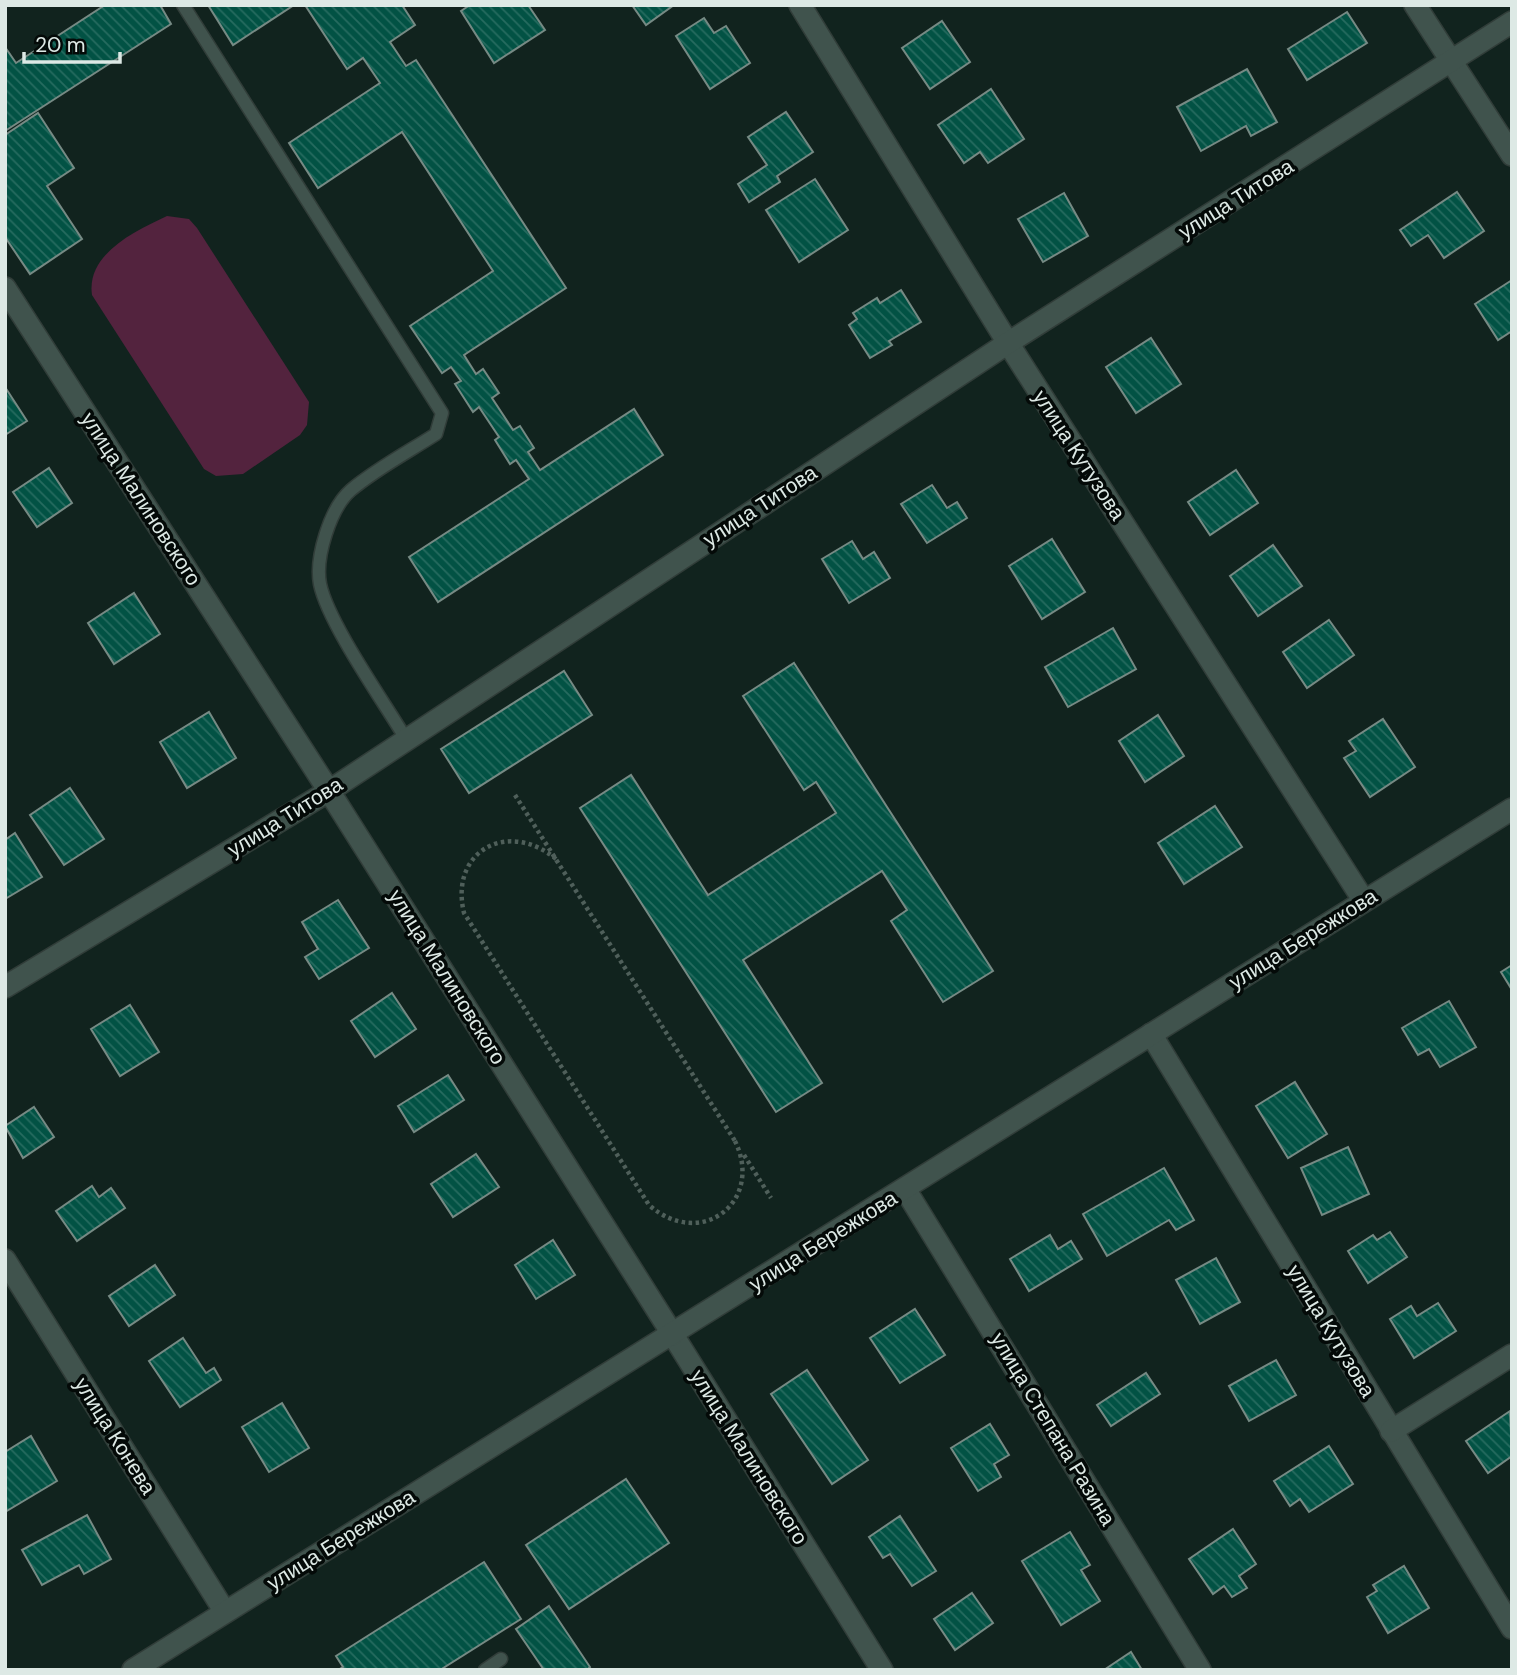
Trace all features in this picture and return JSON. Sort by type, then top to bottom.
[{"type":"street","name":"улица Кутузова","points":[[800,5],[1008,343],[1364,901]]},
{"type":"street","points":[[1415,5],[1512,155]]},
{"type":"street","name":"улица Титова","points":[[5,987],[329,791],[1008,343],[1452,63],[1512,22]]},
{"type":"street","name":"улица Малиновского","points":[[5,288],[329,791],[881,1670]]},
{"type":"street","name":"улица Бережкова","points":[[133,1670],[1512,809]]},
{"type":"street","name":"улица Кутузова","points":[[1151,1034],[1512,1628]]},
{"type":"street","name":"улица Степана Разина","points":[[905,1189],[1200,1670]]},
{"type":"street","name":"улица Конева","points":[[5,1260],[225,1612]]},
{"type":"street","points":[[1391,1431],[1512,1355]]},
{"type":"lane","points":[[183,5],[442,413],[436,434],[350,491],[330,518],[323,548],[320,583],[331,614],[406,739]]},
{"type":"lane","points":[[485,1670],[501,1660]]},
{"type":"path","points":[[515,795],[771,1198]]},
{"type":"path","points":[[556,859],[527,841],[494,844],[480,852],[465,873],[460,897],[464,914],[649,1205],[662,1216],[677,1223],[696,1224],[714,1219],[729,1208],[740,1192],[744,1174],[742,1155],[734,1139]]},
{"type":"shaded area","points":[[167,216],[189,219],[197,228],[309,402],[307,425],[300,435],[243,474],[216,476],[204,469],[92,295],[92,280],[105,256],[128,237]]},
{"type":"building","points":[[105,5],[160,5],[171,24],[5,131],[5,47],[16,63]]},
{"type":"building","points":[[208,5],[294,5],[233,45]]},
{"type":"building","points":[[305,5],[402,5],[415,25],[390,42],[406,66],[416,60],[566,288],[464,355],[476,374],[483,369],[499,393],[492,398],[513,430],[520,426],[534,448],[528,452],[540,470],[634,409],[663,455],[438,602],[409,557],[529,479],[516,460],[510,464],[495,440],[499,437],[479,407],[473,412],[455,384],[461,381],[451,367],[442,373],[410,326],[493,271],[402,132],[318,188],[289,143],[380,83],[363,58],[347,69]]},
{"type":"building","points":[[470,5],[528,5],[545,30],[494,63],[461,11]]},
{"type":"building","points":[[632,5],[674,5],[646,25]]},
{"type":"building","points":[[1347,12],[1367,43],[1307,80],[1288,49]]},
{"type":"building","points":[[704,18],[714,33],[726,26],[750,63],[710,89],[676,36]]},
{"type":"building","points":[[942,21],[970,62],[930,89],[902,48]]},
{"type":"building","points":[[1247,69],[1277,122],[1251,136],[1246,126],[1201,151],[1177,107]]},
{"type":"building","points":[[991,89],[1024,139],[988,163],[980,152],[964,163],[938,125]]},
{"type":"building","points":[[786,112],[813,152],[777,176],[780,182],[749,202],[738,184],[767,165],[748,137]]},
{"type":"building","points":[[38,113],[74,168],[47,186],[82,239],[30,274],[5,237],[5,135]]},
{"type":"building","points":[[815,179],[848,230],[799,262],[766,210]]},
{"type":"building","points":[[1457,192],[1484,231],[1444,258],[1428,235],[1411,246],[1400,230]]},
{"type":"building","points":[[1064,193],[1088,236],[1043,262],[1018,219]]},
{"type":"building","points":[[1512,280],[1512,331],[1498,340],[1475,304]]},
{"type":"building","points":[[901,290],[921,322],[889,341],[892,345],[870,358],[849,325],[857,319],[853,313],[877,298],[880,303]]},
{"type":"building","points":[[1151,338],[1181,384],[1136,413],[1106,367]]},
{"type":"building","points":[[5,387],[27,421],[5,435]]},
{"type":"building","points":[[49,468],[72,503],[37,527],[13,492]]},
{"type":"building","points":[[1236,470],[1258,503],[1210,535],[1188,502]]},
{"type":"building","points":[[932,485],[947,508],[957,502],[967,518],[927,543],[901,504]]},
{"type":"building","points":[[1052,539],[1085,592],[1042,619],[1009,566]]},
{"type":"building","points":[[852,541],[863,559],[874,552],[890,578],[849,603],[822,559]]},
{"type":"building","points":[[1273,545],[1302,586],[1258,616],[1230,576]]},
{"type":"building","points":[[134,593],[160,634],[114,664],[88,623]]},
{"type":"building","points":[[1329,620],[1354,655],[1307,688],[1283,652]]},
{"type":"building","points":[[1113,628],[1136,669],[1068,707],[1045,667]]},
{"type":"building","points":[[794,663],[993,971],[943,1002],[891,921],[907,910],[882,871],[743,960],[822,1083],[776,1112],[580,808],[631,775],[708,895],[836,813],[816,782],[804,790],[743,696]]},
{"type":"building","points":[[564,671],[592,715],[469,793],[441,749]]},
{"type":"building","points":[[209,712],[236,758],[187,788],[160,742]]},
{"type":"building","points":[[1158,715],[1184,756],[1145,782],[1119,741]]},
{"type":"building","points":[[1383,719],[1415,767],[1370,797],[1344,758],[1356,751],[1349,741]]},
{"type":"building","points":[[70,788],[104,839],[64,865],[30,815]]},
{"type":"building","points":[[1215,806],[1242,847],[1184,884],[1158,843]]},
{"type":"building","points":[[15,833],[42,877],[5,899],[5,840]]},
{"type":"building","points":[[338,900],[369,948],[319,979],[305,957],[318,949],[302,922]]},
{"type":"building","points":[[1512,965],[1512,990],[1501,972]]},
{"type":"building","points":[[392,993],[416,1029],[375,1057],[351,1021]]},
{"type":"building","points":[[1449,1001],[1476,1047],[1440,1067],[1429,1049],[1418,1055],[1402,1028]]},
{"type":"building","points":[[130,1005],[159,1052],[120,1076],[91,1029]]},
{"type":"building","points":[[448,1075],[464,1100],[414,1132],[398,1106]]},
{"type":"building","points":[[1295,1082],[1327,1134],[1288,1158],[1256,1106]]},
{"type":"building","points":[[34,1107],[54,1137],[23,1158],[5,1126]]},
{"type":"building","points":[[1348,1147],[1369,1194],[1322,1215],[1301,1168]]},
{"type":"building","points":[[476,1154],[499,1187],[453,1217],[431,1184]]},
{"type":"building","points":[[1164,1168],[1194,1220],[1176,1230],[1169,1220],[1107,1256],[1083,1214]]},
{"type":"building","points":[[92,1186],[99,1197],[111,1188],[125,1208],[77,1241],[56,1211]]},
{"type":"building","points":[[1390,1232],[1407,1257],[1368,1283],[1348,1251],[1373,1235],[1377,1240]]},
{"type":"building","points":[[1050,1235],[1058,1249],[1071,1241],[1082,1259],[1029,1291],[1010,1259]]},
{"type":"building","points":[[553,1240],[575,1275],[536,1299],[515,1265]]},
{"type":"building","points":[[1216,1258],[1240,1302],[1200,1324],[1176,1280]]},
{"type":"building","points":[[155,1265],[175,1295],[129,1326],[109,1296]]},
{"type":"building","points":[[1438,1303],[1456,1331],[1414,1358],[1390,1319],[1411,1306],[1417,1316]]},
{"type":"building","points":[[915,1309],[945,1355],[900,1383],[870,1338]]},
{"type":"building","points":[[183,1338],[206,1373],[214,1368],[221,1380],[180,1407],[149,1361]]},
{"type":"building","points":[[1276,1360],[1296,1395],[1249,1421],[1229,1386]]},
{"type":"building","points":[[807,1370],[868,1460],[832,1484],[771,1394]]},
{"type":"building","points":[[1146,1373],[1160,1394],[1111,1426],[1097,1405]]},
{"type":"building","points":[[282,1403],[309,1448],[269,1472],[242,1427]]},
{"type":"building","points":[[1510,1411],[1512,1456],[1488,1473],[1466,1441]]},
{"type":"building","points":[[990,1424],[1009,1455],[994,1464],[1001,1477],[978,1491],[951,1448]]},
{"type":"building","points":[[31,1436],[57,1481],[5,1512],[5,1452]]},
{"type":"building","points":[[1329,1446],[1353,1484],[1309,1512],[1300,1499],[1290,1506],[1274,1481]]},
{"type":"building","points":[[626,1479],[669,1543],[569,1609],[526,1545]]},
{"type":"building","points":[[87,1515],[111,1559],[84,1574],[79,1565],[42,1585],[22,1550]]},
{"type":"building","points":[[900,1516],[936,1571],[912,1586],[890,1554],[883,1558],[869,1537]]},
{"type":"building","points":[[1233,1529],[1256,1564],[1239,1576],[1247,1588],[1232,1597],[1224,1586],[1213,1594],[1189,1559]]},
{"type":"building","points":[[1070,1532],[1090,1565],[1081,1570],[1100,1601],[1061,1625],[1022,1561]]},
{"type":"building","points":[[484,1562],[521,1619],[440,1670],[338,1670],[343,1667],[336,1656]]},
{"type":"building","points":[[1404,1566],[1429,1608],[1388,1633],[1367,1597],[1377,1591],[1373,1585]]},
{"type":"building","points":[[972,1593],[993,1623],[955,1650],[934,1619]]},
{"type":"building","points":[[549,1606],[590,1667],[587,1670],[544,1670],[516,1629]]},
{"type":"building","points":[[1131,1652],[1142,1670],[1104,1670]]}]
